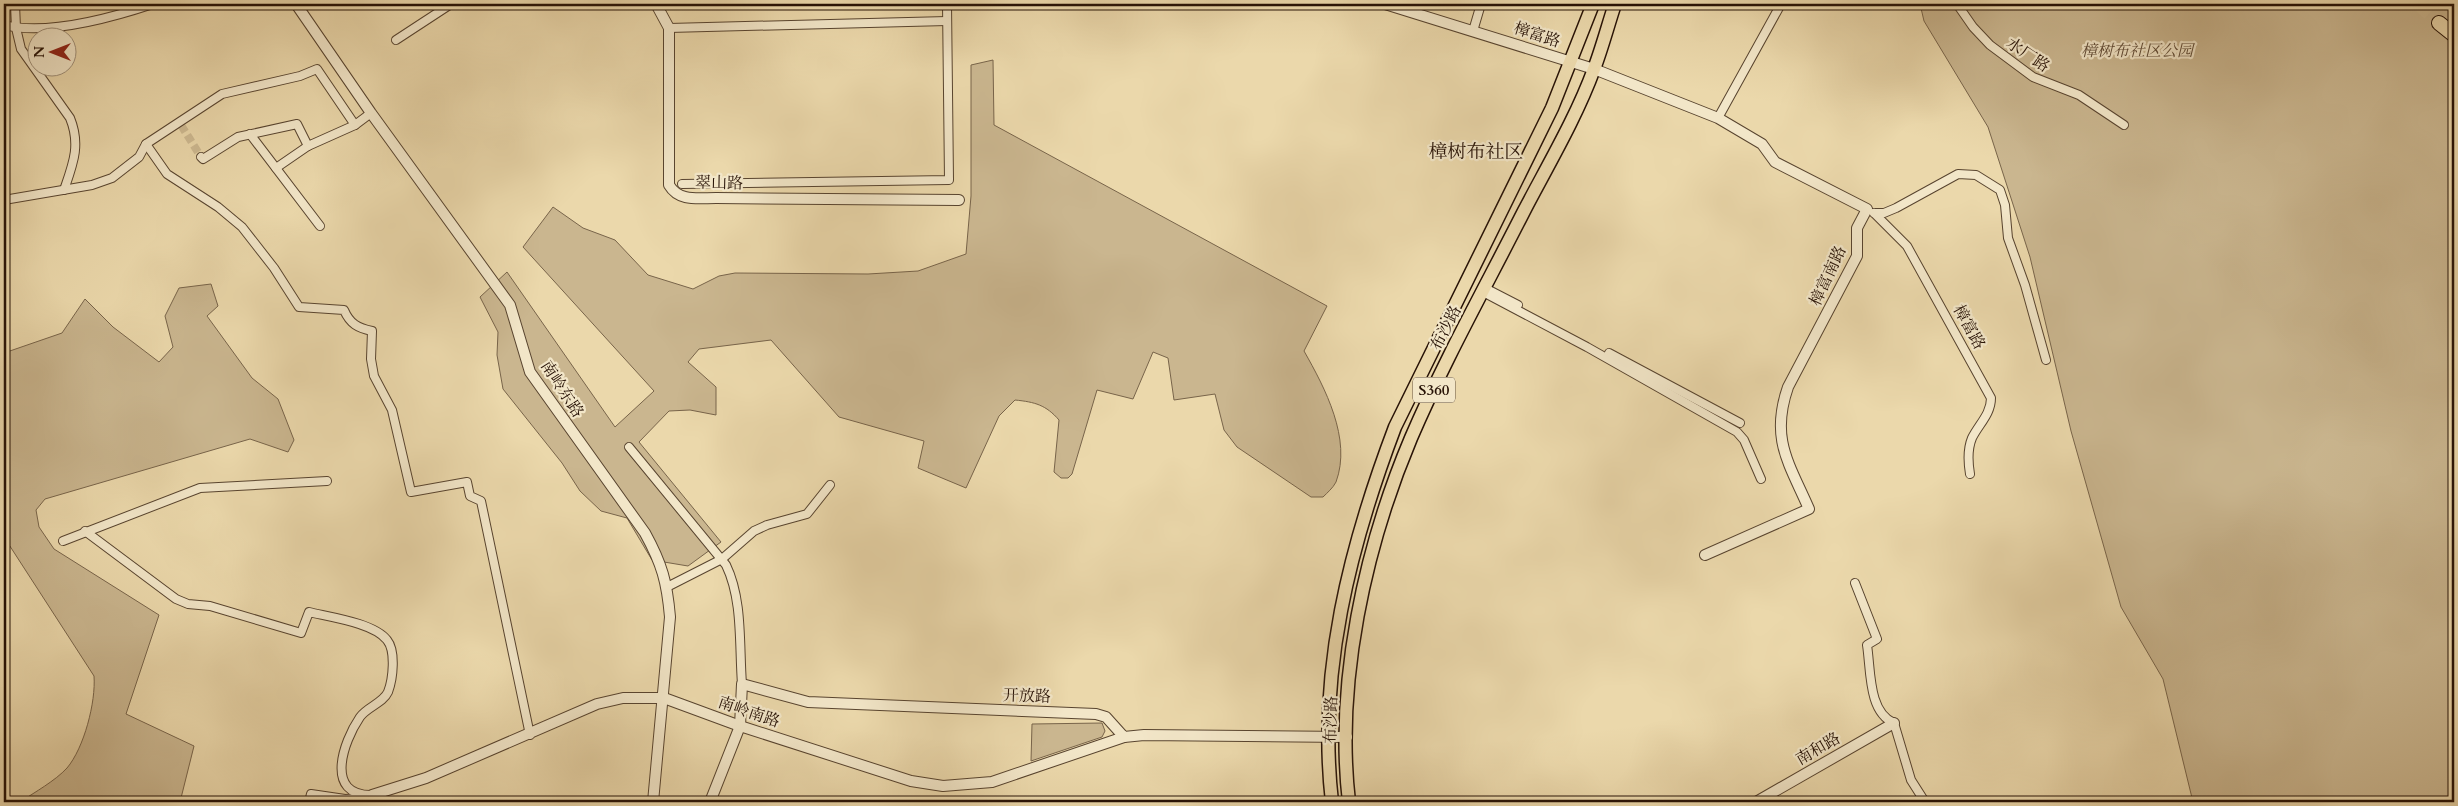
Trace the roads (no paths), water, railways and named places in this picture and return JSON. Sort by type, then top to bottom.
[{"type":"highway","points":[[2439,23],[2454,35]]},
{"type":"main road","name":"布沙路","points":[[1332,802],[1328,736],[1334,656],[1345,585],[1376,479],[1395,426],[1552,108],[1572,62],[1593,4]]},
{"type":"main road","name":"布沙路","points":[[1349,802],[1348,694],[1353,644],[1376,534],[1412,437],[1584,93],[1594,70],[1615,4]]},
{"type":"street","points":[[15,4],[16,25],[21,49],[70,118],[75,130],[76,153],[64,190]]},
{"type":"street","points":[[4,25],[55,27],[122,14],[153,4]]},
{"type":"street","name":"南岭东路","points":[[296,4],[371,114],[510,305],[530,372],[645,533],[660,562],[667,587],[670,617],[653,802]]},
{"type":"street","points":[[396,40],[451,4]]},
{"type":"street","name":"翠山路","points":[[656,4],[669,28],[669,185],[674,193],[686,198],[959,200]]},
{"type":"street","points":[[682,184],[949,180],[947,4]]},
{"type":"street","name":"樟富路","points":[[1385,4],[1594,70]]},
{"type":"street","points":[[1474,31],[1481,4]]},
{"type":"street","points":[[1718,118],[1781,4]]},
{"type":"street","name":"水厂路","points":[[1957,4],[1973,27],[1990,45],[2032,78],[2080,95],[2124,126]]},
{"type":"street","points":[[669,28],[947,21]]},
{"type":"street","points":[[4,200],[92,185],[112,178],[139,157],[146,144],[180,124],[222,94],[300,76],[317,69],[355,126]]},
{"type":"street","points":[[1594,70],[1718,118],[1762,144],[1775,162],[1871,211],[1884,213],[1958,174],[1976,174],[2000,190],[2005,205],[2008,238],[2025,285],[2046,360]]},
{"type":"street","points":[[276,168],[308,146],[355,126],[371,114]]},
{"type":"street","points":[[202,157],[202,159],[238,137],[297,124],[308,146]]},
{"type":"street","points":[[250,134],[320,226]]},
{"type":"street","points":[[146,144],[167,174],[218,207],[242,227],[274,268],[299,307],[344,310],[347,318],[354,325],[372,331],[371,359],[374,376],[392,410],[411,492],[468,482],[470,496],[481,501],[530,735]]},
{"type":"street","name":"樟富路","points":[[1871,211],[1907,246],[1991,398],[1991,408],[1972,440],[1968,457],[1970,474]]},
{"type":"street","name":"樟富南路","points":[[1705,555],[1809,509],[1783,445],[1779,422],[1780,408],[1788,387],[1857,256],[1857,228],[1871,211]]},
{"type":"street","points":[[1484,290],[1740,423]]},
{"type":"street","points":[[1484,290],[1737,432],[1744,440],[1761,479]]},
{"type":"street","points":[[629,448],[722,560],[734,580],[742,684],[740,726],[710,802]]},
{"type":"street","points":[[63,541],[200,488],[327,481]]},
{"type":"street","points":[[667,587],[722,560],[754,532],[767,525],[807,514],[830,485]]},
{"type":"street","points":[[85,531],[176,599],[188,604],[210,606],[301,634],[309,612],[377,630],[388,641],[392,656],[391,681],[387,694],[368,708],[351,732],[344,753],[341,773],[343,783],[351,792],[360,796],[372,795]]},
{"type":"street","points":[[1855,583],[1877,639],[1868,645],[1876,706],[1881,715],[1894,723],[1911,780],[1926,802]]},
{"type":"street","name":"开放路","points":[[742,684],[808,702],[1096,714],[1106,717],[1124,737]]},
{"type":"street","name":"南岭南路","points":[[372,795],[426,778],[530,735],[596,704],[623,698],[664,698],[740,726],[911,780],[943,786],[992,782],[1124,737]]},
{"type":"street","name":"南和路","points":[[1756,802],[1894,723]]},
{"type":"street","points":[[1124,737],[1144,734],[1347,737]]},
{"type":"street","points":[[309,802],[311,794],[353,800],[360,800],[372,795]]},
{"type":"tunnel","points":[[2419,4],[2439,23]]},
{"type":"tunnel","points":[[181,125],[201,157]]},
{"type":"district","name":"樟树布社区","points":[[1476,152]]},
{"type":"park label","name":"樟树布社区公园","points":[[2137,51]]}]
